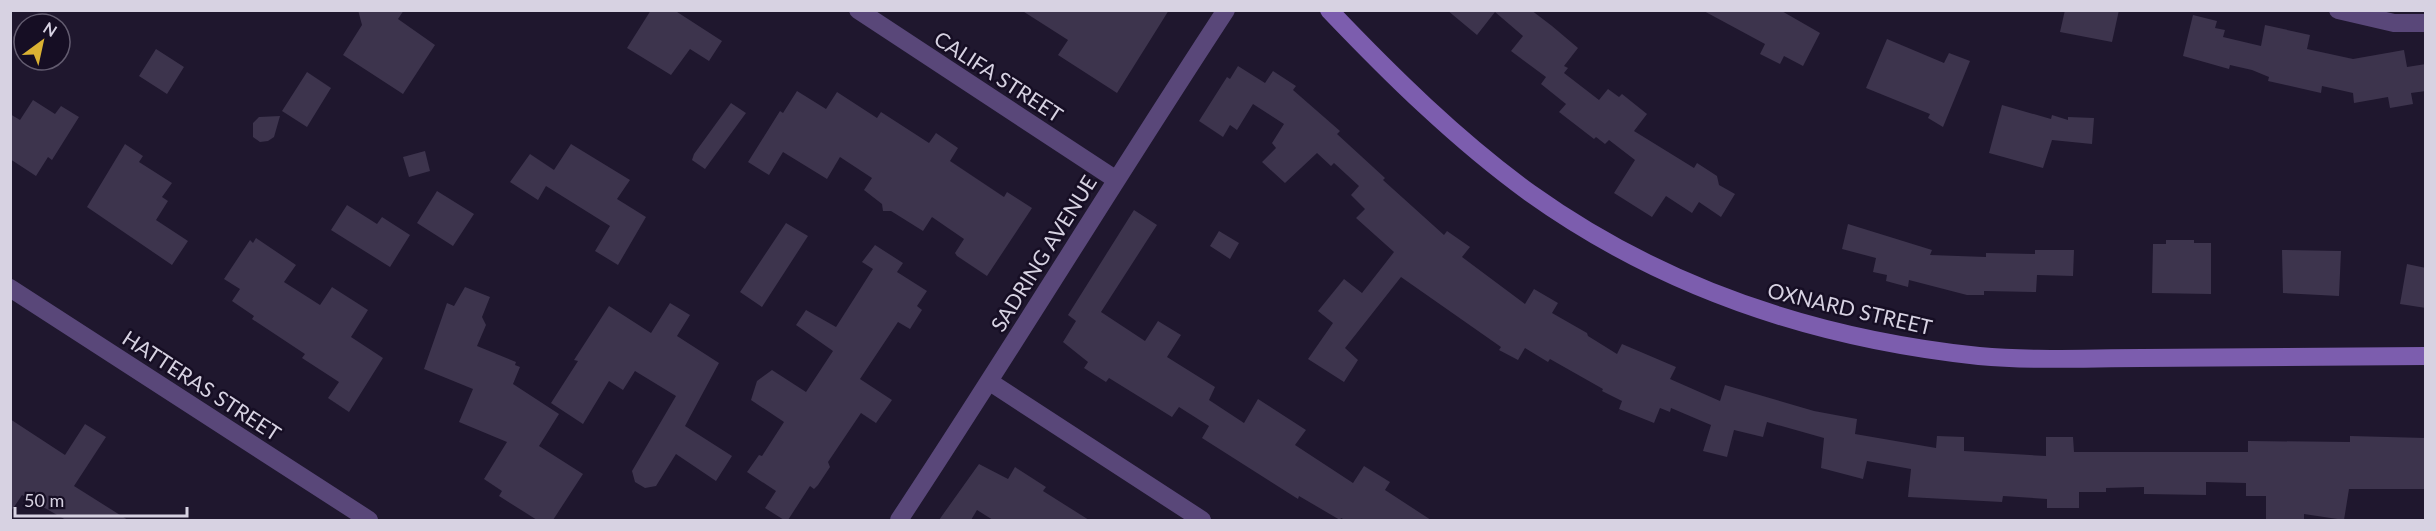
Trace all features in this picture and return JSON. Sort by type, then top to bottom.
[{"type":"street","name":"CALIFA STREET","points":[[858,10],[1115,179]]},
{"type":"street","name":"SADRING AVENUE","points":[[898,520],[990,382],[1115,179],[1226,10]]},
{"type":"street","name":"OXNARD STREET","points":[[1329,10],[1375,58],[1451,128],[1530,193],[1611,245],[1690,285],[1751,308],[1799,323],[1888,344],[1981,356],[2426,356]]},
{"type":"street","points":[[2338,10],[2394,23],[2426,23]]},
{"type":"street","name":"HATTERAS STREET","points":[[10,288],[369,520]]},
{"type":"street","points":[[990,382],[1202,520]]},
{"type":"building","points":[[358,10],[404,10],[398,19],[435,45],[403,94],[343,55],[362,25]]},
{"type":"building","points":[[651,10],[674,10],[722,41],[709,61],[690,49],[671,75],[627,48]]},
{"type":"building","points":[[1021,10],[1169,10],[1117,93],[1058,55],[1068,40]]},
{"type":"building","points":[[1447,10],[1531,10],[1578,48],[1564,66],[1568,68],[1564,73],[1599,100],[1608,89],[1619,97],[1622,94],[1647,114],[1634,131],[1694,168],[1697,163],[1717,176],[1719,185],[1735,194],[1721,217],[1699,202],[1692,213],[1666,196],[1652,217],[1614,193],[1635,160],[1609,140],[1605,144],[1596,137],[1594,139],[1559,112],[1566,104],[1541,84],[1546,77],[1511,51],[1523,36],[1495,12],[1477,35]]},
{"type":"building","points":[[1702,10],[1780,10],[1820,33],[1803,66],[1784,56],[1780,64],[1760,54],[1765,44]]},
{"type":"building","points":[[2065,10],[2119,10],[2112,42],[2060,32]]},
{"type":"building","points":[[2193,15],[2217,21],[2215,28],[2225,30],[2223,37],[2261,46],[2265,25],[2310,35],[2307,49],[2353,59],[2404,50],[2407,67],[2426,64],[2426,91],[2411,93],[2413,104],[2390,108],[2388,97],[2354,103],[2353,93],[2322,86],[2321,93],[2268,81],[2269,77],[2252,70],[2230,65],[2229,69],[2183,56]]},
{"type":"building","points":[[1887,39],[1944,63],[1949,53],[1970,61],[1943,127],[1928,118],[1930,114],[1866,88]]},
{"type":"building","points":[[156,49],[184,67],[167,94],[139,76]]},
{"type":"building","points":[[1238,66],[1265,83],[1273,71],[1296,86],[1293,90],[1340,131],[1337,134],[1385,178],[1383,180],[1444,235],[1447,231],[1470,247],[1462,257],[1525,304],[1534,289],[1558,303],[1552,313],[1617,354],[1622,344],[1676,367],[1670,379],[1720,401],[1725,385],[1814,411],[1857,419],[1855,434],[1936,448],[1937,436],[1964,437],[1964,451],[2046,456],[2046,437],[2073,437],[2074,452],[2248,452],[2248,441],[2350,442],[2350,436],[2426,438],[2426,489],[2349,489],[2344,520],[2304,514],[2304,520],[2266,520],[2266,496],[2246,496],[2246,483],[2206,482],[2206,495],[2144,494],[2144,487],[2106,488],[2106,492],[2079,492],[2079,508],[2047,508],[2047,499],[2003,496],[2002,502],[1908,497],[1911,469],[1867,461],[1863,479],[1821,468],[1824,438],[1767,422],[1763,437],[1734,430],[1727,457],[1703,451],[1711,425],[1671,408],[1670,412],[1660,408],[1654,423],[1619,409],[1622,401],[1550,359],[1548,362],[1525,348],[1518,360],[1499,350],[1501,347],[1401,277],[1345,348],[1358,360],[1344,382],[1308,359],[1333,323],[1318,311],[1344,279],[1362,293],[1394,252],[1356,218],[1365,209],[1351,195],[1359,186],[1334,163],[1331,166],[1317,153],[1285,183],[1262,162],[1276,148],[1272,143],[1284,124],[1253,104],[1237,130],[1230,125],[1223,137],[1199,121],[1227,77],[1230,79]]},
{"type":"building","points":[[307,72],[331,88],[307,127],[282,111]]},
{"type":"building","points":[[797,91],[826,109],[837,92],[877,118],[881,112],[929,143],[936,133],[958,148],[950,161],[1004,197],[1007,192],[1032,208],[987,276],[955,253],[964,239],[932,217],[923,231],[891,211],[883,211],[882,204],[864,190],[872,178],[840,157],[827,179],[783,152],[769,175],[748,162],[780,111],[783,113]]},
{"type":"building","points":[[33,100],[55,114],[61,106],[79,117],[52,160],[48,157],[36,176],[10,159],[10,114],[20,120]]},
{"type":"building","points":[[731,103],[746,113],[705,169],[692,160],[694,154]]},
{"type":"building","points":[[2002,105],[2051,119],[2052,115],[2068,120],[2068,117],[2094,118],[2092,144],[2052,140],[2043,168],[1989,153]]},
{"type":"building","points":[[280,116],[274,137],[260,142],[253,137],[253,123],[259,117]]},
{"type":"building","points":[[125,144],[143,156],[139,162],[172,183],[162,197],[168,201],[156,220],[188,241],[172,265],[87,207]]},
{"type":"building","points":[[571,144],[630,180],[617,199],[646,217],[618,265],[595,251],[610,226],[546,186],[538,200],[510,182],[530,154],[554,170]]},
{"type":"building","points":[[425,151],[430,171],[409,177],[403,157]]},
{"type":"building","points":[[437,191],[474,214],[453,246],[417,223]]},
{"type":"building","points":[[347,205],[377,224],[382,217],[410,235],[390,267],[331,230]]},
{"type":"building","points":[[1134,210],[1157,225],[1101,312],[1145,341],[1158,321],[1181,335],[1167,357],[1215,387],[1209,400],[1244,423],[1258,399],[1306,430],[1295,445],[1353,483],[1364,466],[1390,482],[1385,490],[1431,520],[1345,520],[1341,518],[1340,520],[1299,496],[1298,499],[1202,438],[1209,426],[1179,407],[1172,417],[1109,378],[1106,382],[1084,368],[1088,362],[1063,342],[1076,321],[1068,315]]},
{"type":"building","points":[[786,223],[808,236],[762,307],[740,292]]},
{"type":"building","points":[[1848,224],[1932,250],[1930,255],[1986,257],[1986,253],[2035,254],[2035,250],[2074,250],[2073,276],[2037,275],[2036,292],[1984,291],[1984,295],[1967,295],[1909,280],[1908,287],[1886,281],[1887,275],[1873,272],[1876,258],[1842,249]]},
{"type":"building","points":[[1219,231],[1239,243],[1230,259],[1210,246]]},
{"type":"building","points":[[256,238],[296,265],[284,282],[320,305],[332,287],[368,310],[351,337],[383,358],[349,412],[328,398],[339,382],[302,358],[305,354],[252,319],[254,316],[232,301],[240,289],[224,279],[250,240],[253,243]]},
{"type":"building","points":[[2166,240],[2194,240],[2194,243],[2211,243],[2211,294],[2152,293],[2153,244],[2166,244]]},
{"type":"building","points":[[875,245],[903,263],[897,272],[927,291],[917,306],[922,310],[910,329],[898,322],[860,379],[892,400],[876,423],[861,413],[828,462],[830,467],[818,485],[814,489],[810,486],[788,520],[784,520],[765,508],[776,491],[747,472],[759,455],[762,456],[784,422],[751,400],[757,381],[772,370],[806,392],[833,351],[796,325],[806,310],[836,327],[873,269],[862,262]]},
{"type":"building","points":[[2282,250],[2341,251],[2339,296],[2283,293]]},
{"type":"building","points":[[2407,264],[2426,268],[2426,308],[2400,304]]},
{"type":"building","points":[[465,287],[490,297],[482,317],[486,325],[477,346],[516,362],[515,365],[520,367],[513,384],[559,414],[539,446],[583,474],[553,520],[537,520],[499,496],[502,491],[484,479],[507,442],[459,422],[473,389],[424,369],[447,303],[454,306]]},
{"type":"building","points":[[670,303],[690,315],[677,336],[719,363],[685,426],[732,456],[716,481],[676,454],[656,486],[645,488],[635,482],[632,471],[676,396],[635,371],[623,390],[609,381],[583,424],[551,403],[578,361],[574,360],[609,306],[651,333]]},
{"type":"building","points":[[10,419],[65,455],[85,424],[106,437],[74,486],[128,520],[66,520],[22,495],[10,513]]},
{"type":"building","points":[[979,464],[1008,479],[1015,467],[1046,487],[1043,491],[1089,520],[993,520],[977,510],[971,520],[939,520]]}]
